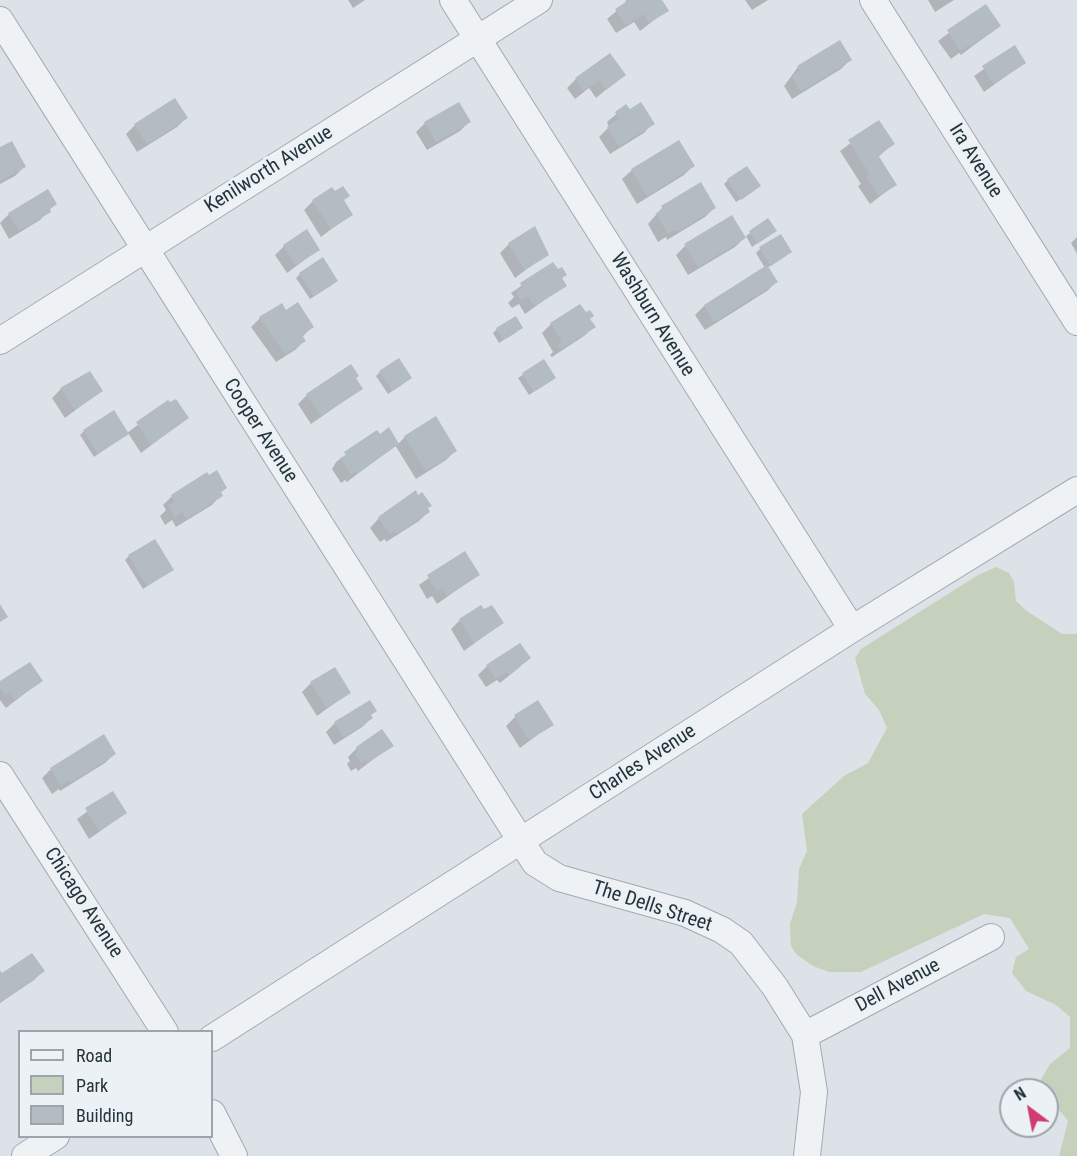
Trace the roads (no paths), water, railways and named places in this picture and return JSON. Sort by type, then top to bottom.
[{"type":"street","name":"Washburn Avenue","points":[[453,0],[852,629]]},
{"type":"street","name":"Kenilworth Avenue","points":[[0,341],[539,0]]},
{"type":"street","name":"Ira Avenue","points":[[873,0],[1077,322]]},
{"type":"street","name":"Cooper Avenue","points":[[0,20],[521,841]]},
{"type":"street","name":"Charles Avenue","points":[[213,1037],[852,629],[1077,490]]},
{"type":"street","name":"Chicago Avenue","points":[[0,775],[164,1030]]},
{"type":"street","name":"The Dells Street","points":[[521,841],[535,862],[559,878],[685,913],[722,930],[741,943],[775,987],[805,1035],[814,1092],[807,1156]]},
{"type":"street","name":"Dell Avenue","points":[[805,1035],[991,937]]},
{"type":"street","points":[[213,1115],[234,1156]]},
{"type":"street","points":[[25,1156],[54,1138]]}]
